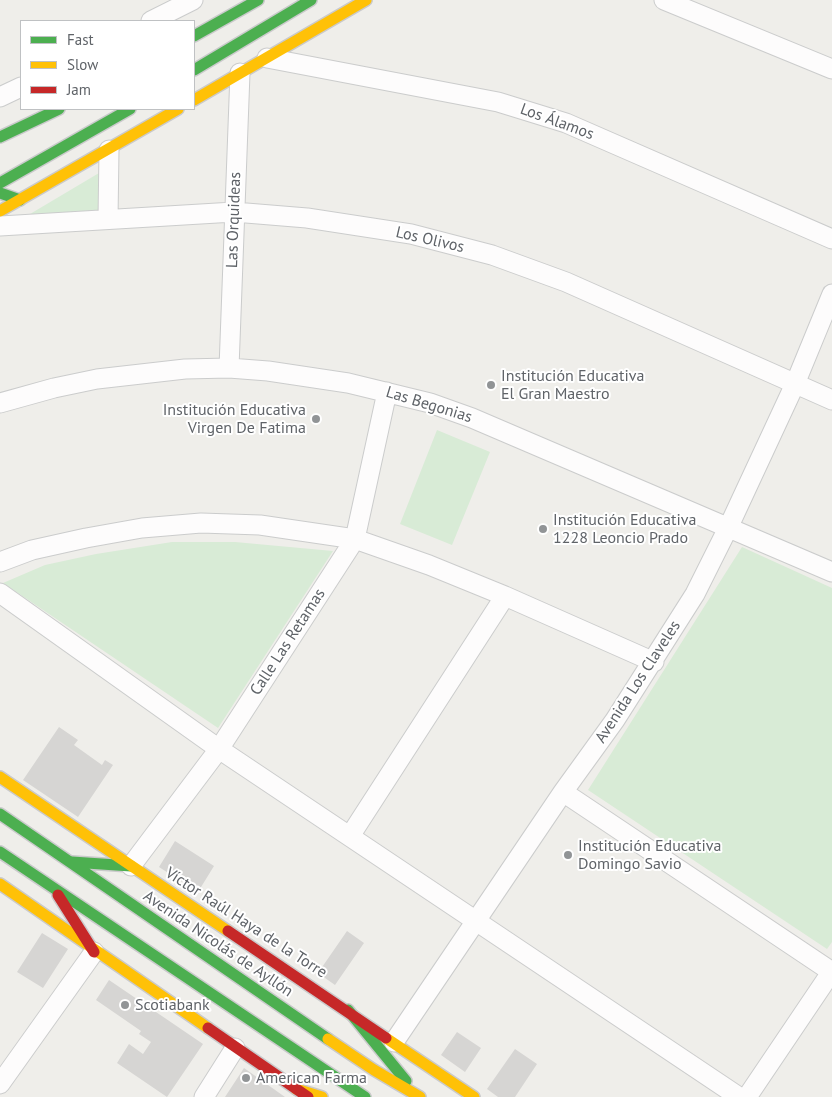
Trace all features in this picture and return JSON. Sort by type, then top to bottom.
[{"type":"main road","points":[[195,35],[258,0]]},
{"type":"main road","points":[[195,69],[311,0]]},
{"type":"main road","points":[[195,99],[366,0]]},
{"type":"main road","points":[[0,137],[57,110]]},
{"type":"main road","points":[[0,183],[128,110]]},
{"type":"main road","points":[[0,211],[176,110]]},
{"type":"main road","points":[[0,194],[20,200]]},
{"type":"main road","name":"Víctor Raúl Haya de la Torre","points":[[0,777],[348,1010],[474,1097]]},
{"type":"main road","name":"Avenida Nicolás de Ayllón","points":[[0,814],[341,1048],[419,1096]]},
{"type":"main road","points":[[0,852],[52,885],[366,1097]]},
{"type":"main road","points":[[72,862],[132,866]]},
{"type":"main road","points":[[0,884],[94,952],[308,1097]]},
{"type":"main road","points":[[52,885],[94,952]]},
{"type":"main road","points":[[348,1010],[419,1096]]},
{"type":"main road","points":[[296,1089],[322,1097]]},
{"type":"street","points":[[153,20],[193,0]]},
{"type":"street","points":[[664,0],[832,69]]},
{"type":"street","name":"Los Álamos","points":[[267,58],[498,102],[558,120],[832,239]]},
{"type":"street","name":"Las Orquideas","points":[[229,368],[240,73]]},
{"type":"street","points":[[0,97],[20,87]]},
{"type":"street","points":[[108,220],[109,150]]},
{"type":"street","name":"Los Olivos","points":[[0,226],[234,212],[355,224],[411,234],[492,255],[566,282],[832,400]]},
{"type":"street","name":"Avenida Los Claveles","points":[[394,1042],[563,792],[654,662],[695,594],[729,526],[794,384],[832,294]]},
{"type":"street","name":"Las Begonias","points":[[0,403],[54,388],[97,379],[141,373],[229,368],[308,376],[387,392],[472,418],[729,526],[832,572]]},
{"type":"street","name":"Calle Las Retamas","points":[[132,866],[219,749],[355,539],[387,392]]},
{"type":"street","points":[[0,562],[32,550],[86,538],[142,528],[201,523],[260,525],[355,539],[429,565],[505,596],[654,662]]},
{"type":"street","points":[[0,592],[219,749],[739,1097]]},
{"type":"street","points":[[350,836],[505,596]]},
{"type":"street","points":[[563,792],[832,971],[747,1097]]},
{"type":"street","points":[[3,1072],[94,952]]},
{"type":"street","points":[[204,1097],[235,1048]]},
{"type":"green space","points":[[99,173],[99,212],[25,217]]},
{"type":"green space","points":[[437,430],[490,452],[452,545],[400,524]]},
{"type":"green space","points":[[172,542],[235,542],[333,551],[218,728],[3,583],[45,565],[96,554]]},
{"type":"green space","points":[[742,547],[832,588],[832,942],[827,949],[588,790]]},
{"type":"building","points":[[59,727],[78,740],[74,745],[102,765],[105,760],[113,765],[78,817],[23,780]]},
{"type":"building","points":[[175,841],[214,866],[198,892],[159,867]]},
{"type":"building","points":[[347,931],[364,943],[335,985],[318,973]]},
{"type":"building","points":[[42,933],[68,949],[43,988],[17,972]]},
{"type":"building","points":[[109,980],[203,1044],[167,1097],[117,1063],[129,1044],[143,1054],[151,1042],[139,1034],[141,1031],[96,1000]]},
{"type":"building","points":[[457,1032],[481,1048],[465,1072],[441,1055]]},
{"type":"building","points":[[515,1049],[537,1064],[515,1097],[498,1097],[487,1089]]},
{"type":"building","points":[[244,1068],[285,1097],[225,1097]]},
{"type":"traffic: fast","points":[[195,35],[258,0]]},
{"type":"traffic: fast","points":[[195,69],[311,0]]},
{"type":"traffic: fast","points":[[0,137],[57,110]]},
{"type":"traffic: fast","points":[[0,183],[128,110]]},
{"type":"traffic: fast","points":[[0,193],[20,200]]},
{"type":"traffic: fast","points":[[0,814],[328,1039]]},
{"type":"traffic: fast","points":[[0,852],[365,1097]]},
{"type":"traffic: fast","points":[[72,862],[131,866]]},
{"type":"traffic: fast","points":[[348,1010],[406,1081]]},
{"type":"traffic: slow","points":[[195,99],[366,0]]},
{"type":"traffic: slow","points":[[0,211],[176,110]]},
{"type":"traffic: slow","points":[[0,777],[228,931]]},
{"type":"traffic: slow","points":[[0,884],[208,1028]]},
{"type":"traffic: slow","points":[[386,1038],[474,1097]]},
{"type":"traffic: slow","points":[[328,1039],[374,1070],[420,1097]]},
{"type":"traffic: slow","points":[[296,1089],[322,1097]]},
{"type":"traffic: jam","points":[[58,895],[94,952]]},
{"type":"traffic: jam","points":[[228,931],[386,1038]]},
{"type":"traffic: jam","points":[[208,1028],[308,1097]]},
{"type":"place","name":"Institución Educativa El Gran Maestro","points":[[491,385]]},
{"type":"place","name":"Institución Educativa Virgen De Fatima","points":[[316,419]]},
{"type":"place","name":"Institución Educativa 1228 Leoncio Prado","points":[[543,529]]},
{"type":"place","name":"Institución Educativa Domingo Savio","points":[[568,855]]},
{"type":"place","name":"Scotiabank","points":[[125,1005]]},
{"type":"place","name":"American Farma","points":[[246,1078]]}]
